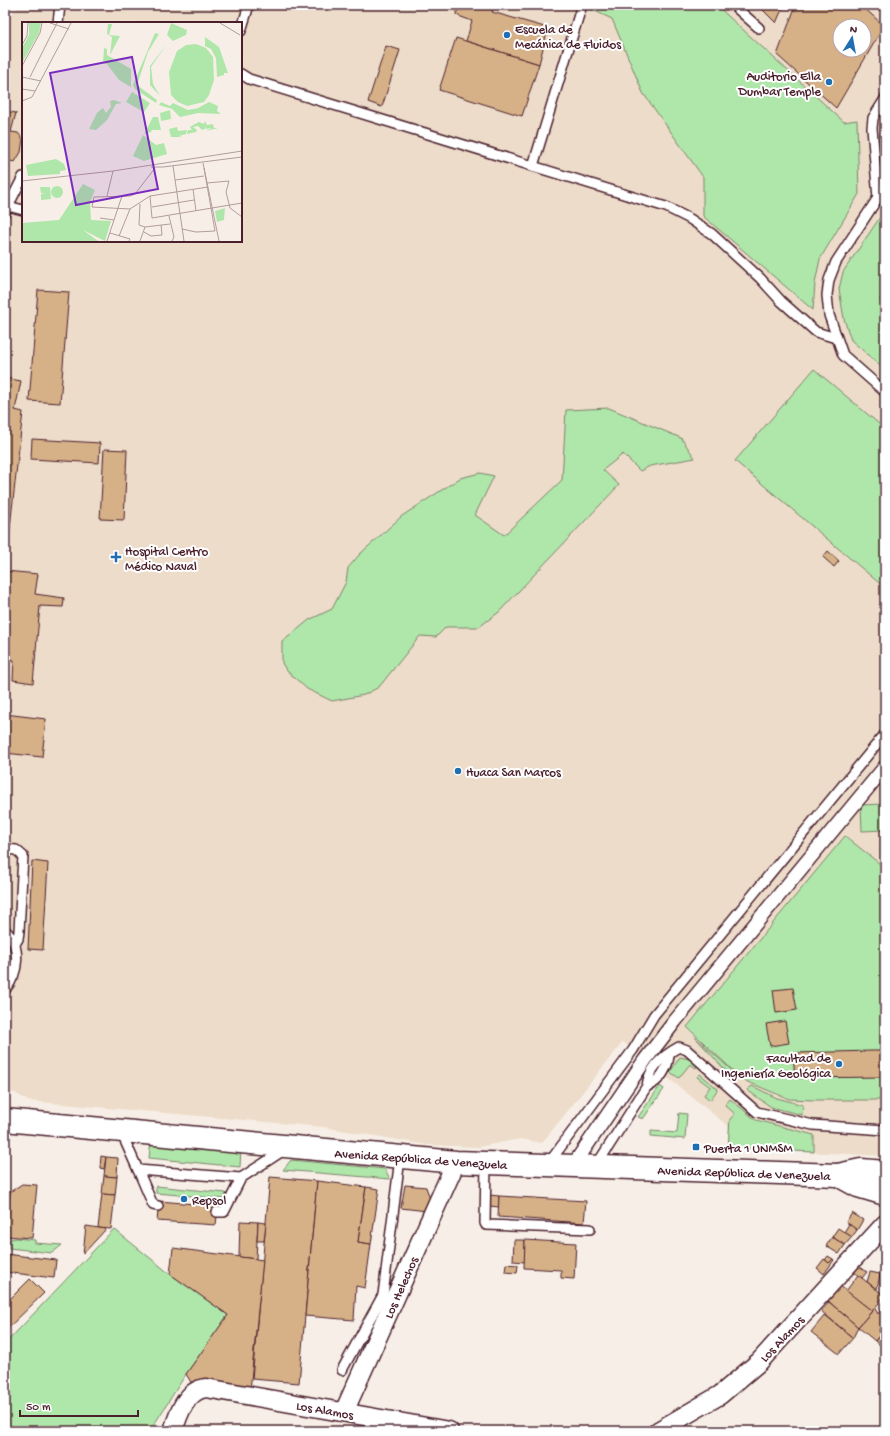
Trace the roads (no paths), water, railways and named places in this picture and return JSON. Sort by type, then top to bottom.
[{"type":"main road","name":"Avenida República de Venezuela","points":[[5,1120],[400,1158],[456,1162],[838,1175],[861,1170],[885,1172]]},
{"type":"main road","name":"Avenida República de Venezuela","points":[[838,1175],[858,1186],[885,1194]]},
{"type":"street","points":[[572,1166],[645,1060],[675,1021],[885,768]]},
{"type":"street","name":"Los Helechos","points":[[344,1412],[456,1162]]},
{"type":"street","name":"Los Alamos","points":[[658,1431],[720,1395],[759,1362],[885,1224]]},
{"type":"street","name":"Los Alamos","points":[[173,1431],[186,1401],[194,1393],[202,1389],[449,1431]]},
{"type":"lane","points":[[58,22],[60,5]]},
{"type":"lane","points":[[242,28],[249,5]]},
{"type":"lane","points":[[733,5],[759,28]]},
{"type":"lane","points":[[533,166],[581,8]]},
{"type":"lane","points":[[242,75],[249,79],[344,109],[666,207],[690,219],[712,234],[760,278],[781,302],[816,332],[836,338]]},
{"type":"lane","points":[[878,198],[872,128],[873,118],[885,99]]},
{"type":"lane","points":[[22,179],[6,207],[22,210]]},
{"type":"lane","points":[[885,187],[836,262],[830,280],[828,295],[829,315],[843,355],[885,392]]},
{"type":"lane","points":[[546,1166],[633,1050],[654,1015],[885,734]]},
{"type":"lane","points":[[5,849],[16,850],[23,856],[19,931],[18,939],[15,944]]},
{"type":"lane","points":[[5,930],[11,936],[15,944],[17,954],[14,979],[5,990]]},
{"type":"lane","points":[[595,1167],[647,1086],[655,1083],[668,1064],[669,1055],[679,1047],[687,1050],[757,1112],[813,1126],[885,1130]]},
{"type":"lane","points":[[121,1132],[153,1205],[158,1206]]},
{"type":"lane","points":[[217,1212],[224,1212],[241,1178],[288,1147]]},
{"type":"lane","points":[[342,1370],[383,1295],[400,1158]]},
{"type":"lane","points":[[486,1163],[486,1225],[590,1229]]},
{"type":"lane","points":[[138,1170],[241,1178]]},
{"type":"place","name":"Escuela de Mecánica de Fluidos","points":[[507,35]]},
{"type":"place","name":"Auditorio Ella Dumbar Temple","points":[[829,82]]},
{"type":"place","name":"Hospital Centro Médico Naval","points":[[116,557]]},
{"type":"place","name":"Huaca San Marcos","points":[[458,771]]},
{"type":"place","name":"Facultad de Ingeniería Geológica","points":[[839,1064]]},
{"type":"place","name":"Puerta 1 UNMSM","points":[[696,1147]]},
{"type":"place","name":"Repsol","points":[[184,1199]]}]
